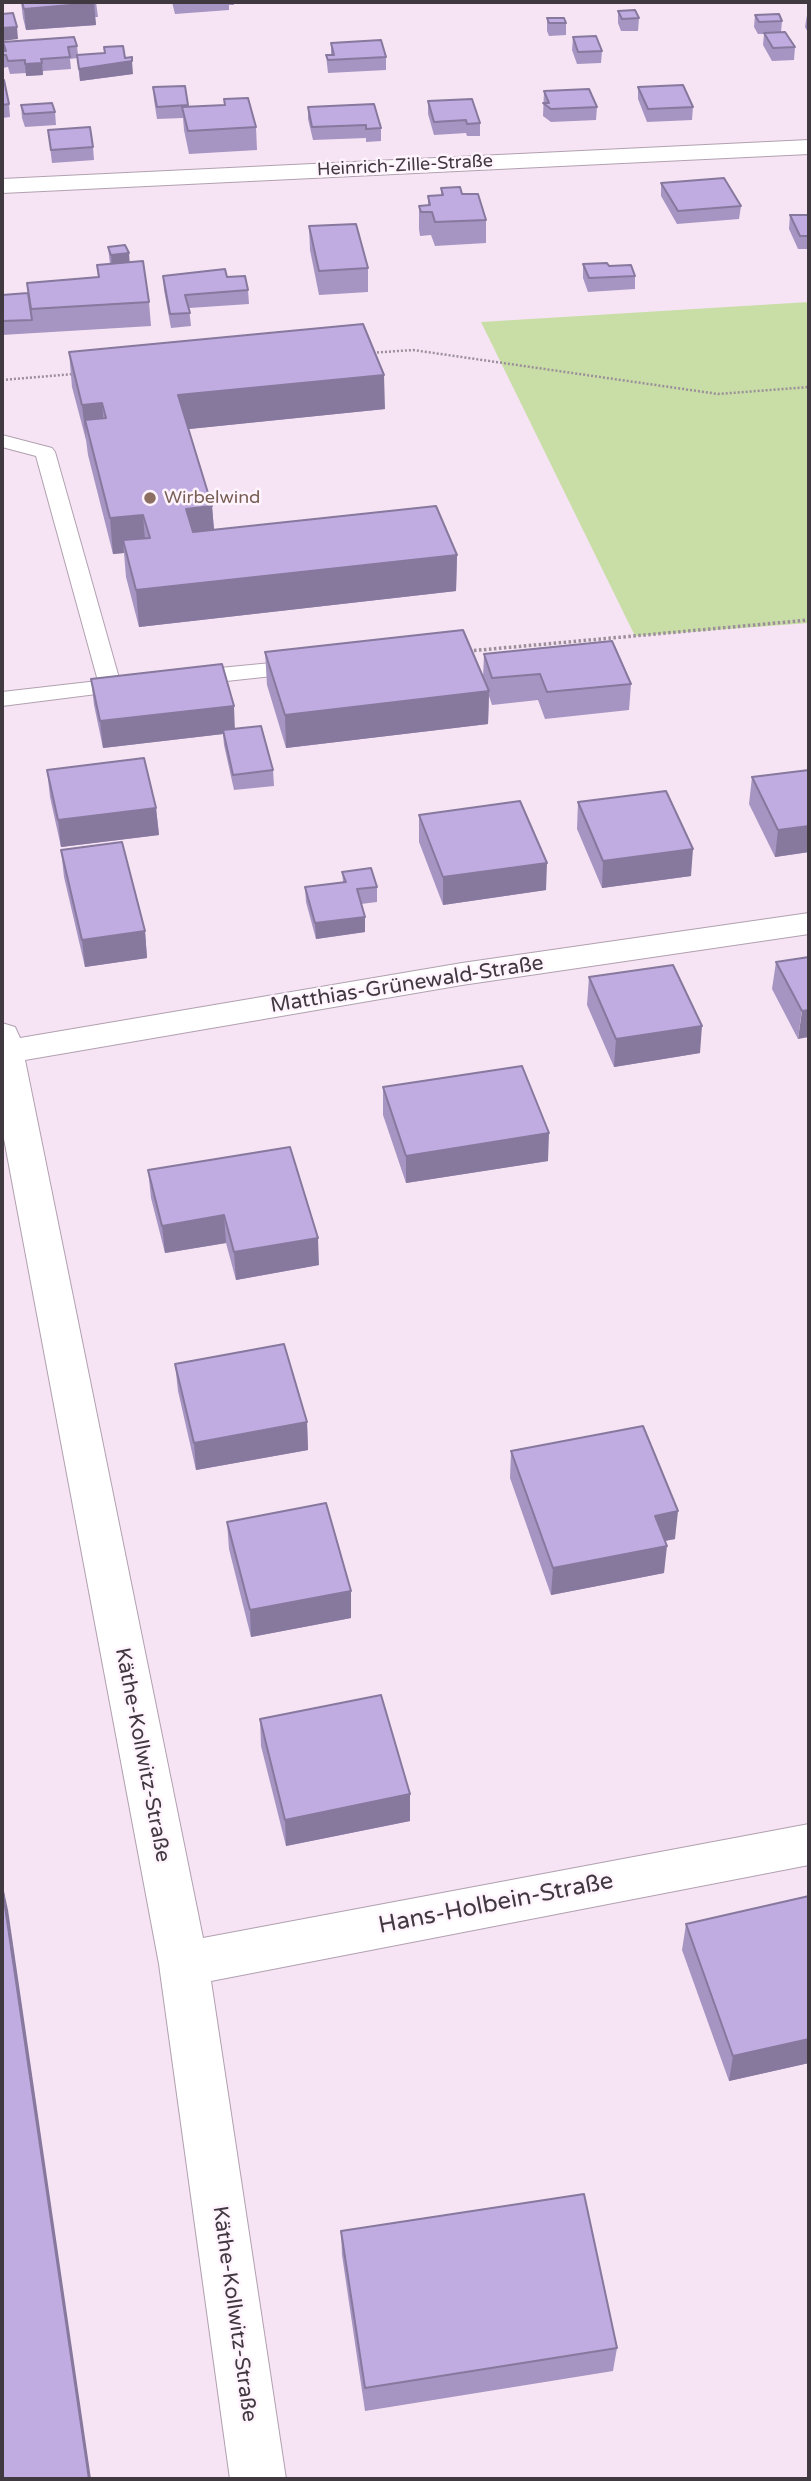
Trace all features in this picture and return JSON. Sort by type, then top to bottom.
[{"type":"street","name":"Heinrich-Zille-Straße","points":[[2,186],[809,147]]},
{"type":"street","name":"Matthias-Grünewald-Straße","points":[[4,1043],[809,923]]},
{"type":"street","name":"Käthe-Kollwitz-Straße","points":[[4,1043],[184,1964],[258,2479]]},
{"type":"street","name":"Hans-Holbein-Straße","points":[[184,1964],[809,1844]]},
{"type":"lane","points":[[2,441],[45,452],[110,685]]},
{"type":"lane","points":[[2,699],[110,685],[328,665]]},
{"type":"path","points":[[358,354],[413,350],[718,394],[809,387]]},
{"type":"path","points":[[2,380],[84,374]]},
{"type":"path","points":[[464,652],[809,620]]},
{"type":"green space","points":[[809,302],[809,623],[635,636],[481,322]]},
{"type":"building","points":[[22,2],[94,2],[94,3],[24,9]]},
{"type":"building","points":[[635,10],[639,18],[622,19],[618,11]]},
{"type":"building","points":[[13,13],[17,27],[2,28],[2,14]]},
{"type":"building","points":[[779,14],[782,21],[759,22],[755,15]]},
{"type":"building","points":[[547,18],[564,18],[566,23],[549,23]]},
{"type":"building","points":[[785,32],[795,47],[773,48],[764,33]]},
{"type":"building","points":[[596,36],[602,51],[578,52],[573,37]]},
{"type":"building","points":[[74,37],[77,46],[68,47],[70,57],[41,59],[42,63],[25,64],[25,60],[8,61],[6,55],[2,55],[2,51],[6,51],[3,42]]},
{"type":"building","points":[[381,40],[386,57],[328,60],[326,55],[334,55],[331,43]]},
{"type":"building","points":[[123,46],[125,58],[132,57],[132,61],[79,69],[77,55],[105,53],[104,47]]},
{"type":"building","points":[[2,80],[9,104],[2,105]]},
{"type":"building","points":[[683,85],[693,107],[648,109],[638,87]]},
{"type":"building","points":[[185,86],[188,105],[157,107],[153,87]]},
{"type":"building","points":[[589,89],[597,107],[551,109],[543,103],[549,103],[544,91]]},
{"type":"building","points":[[248,98],[256,127],[188,131],[182,107],[225,105],[224,99]]},
{"type":"building","points":[[472,99],[480,123],[467,124],[466,120],[434,122],[428,101]]},
{"type":"building","points":[[52,103],[55,112],[24,114],[21,105]]},
{"type":"building","points":[[374,104],[381,128],[366,129],[366,125],[312,127],[308,107]]},
{"type":"building","points":[[90,127],[93,147],[51,150],[48,130]]},
{"type":"building","points":[[724,178],[741,206],[678,211],[661,183]]},
{"type":"building","points":[[460,187],[462,194],[478,194],[486,220],[435,222],[432,212],[421,212],[419,206],[430,205],[428,196],[443,195],[441,188]]},
{"type":"building","points":[[790,215],[809,215],[809,236],[800,236]]},
{"type":"building","points":[[356,224],[368,268],[319,271],[309,226]]},
{"type":"building","points":[[125,245],[129,253],[111,255],[108,247]]},
{"type":"building","points":[[143,261],[149,302],[31,309],[27,283],[99,277],[97,265]]},
{"type":"building","points":[[607,263],[609,266],[631,265],[635,276],[589,278],[583,264]]},
{"type":"building","points":[[225,269],[227,277],[245,276],[248,290],[185,295],[190,313],[170,314],[163,276]]},
{"type":"building","points":[[28,293],[32,320],[2,321],[2,295]]},
{"type":"building","points":[[363,324],[384,375],[178,395],[212,506],[186,509],[193,532],[436,506],[457,555],[136,590],[123,540],[150,538],[143,515],[110,518],[85,420],[106,418],[102,403],[82,405],[69,352]]},
{"type":"building","points":[[463,630],[489,691],[285,715],[265,652]]},
{"type":"building","points":[[612,641],[631,684],[547,692],[540,674],[492,678],[484,654]]},
{"type":"building","points":[[222,664],[234,706],[100,721],[91,679]]},
{"type":"building","points":[[261,726],[273,770],[233,775],[223,730]]},
{"type":"building","points":[[144,758],[156,808],[58,820],[47,770]]},
{"type":"building","points":[[809,770],[809,826],[778,830],[752,777]]},
{"type":"building","points":[[666,791],[693,849],[603,861],[578,802]]},
{"type":"building","points":[[520,801],[547,863],[443,877],[419,815]]},
{"type":"building","points":[[122,842],[145,931],[82,940],[61,850]]},
{"type":"building","points":[[371,868],[377,887],[357,889],[365,917],[315,923],[305,887],[346,882],[342,872]]},
{"type":"building","points":[[809,957],[809,1010],[802,1011],[776,962]]},
{"type":"building","points":[[673,965],[702,1026],[616,1039],[589,977]]},
{"type":"building","points":[[522,1066],[549,1133],[406,1156],[383,1087]]},
{"type":"building","points":[[290,1147],[318,1238],[234,1252],[224,1215],[162,1226],[148,1170]]},
{"type":"building","points":[[284,1344],[307,1422],[194,1443],[175,1364]]},
{"type":"building","points":[[643,1426],[678,1511],[655,1516],[667,1546],[553,1568],[511,1451]]},
{"type":"building","points":[[326,1503],[351,1591],[250,1610],[227,1522]]},
{"type":"building","points":[[381,1695],[410,1794],[285,1820],[260,1719]]},
{"type":"building","points":[[2,1886],[89,2479],[2,2479]]},
{"type":"building","points":[[809,1896],[809,2039],[733,2056],[686,1924]]},
{"type":"building","points":[[584,2194],[617,2348],[365,2388],[341,2231]]},
{"type":"place","name":"Wirbelwind","points":[[150,498]]}]
